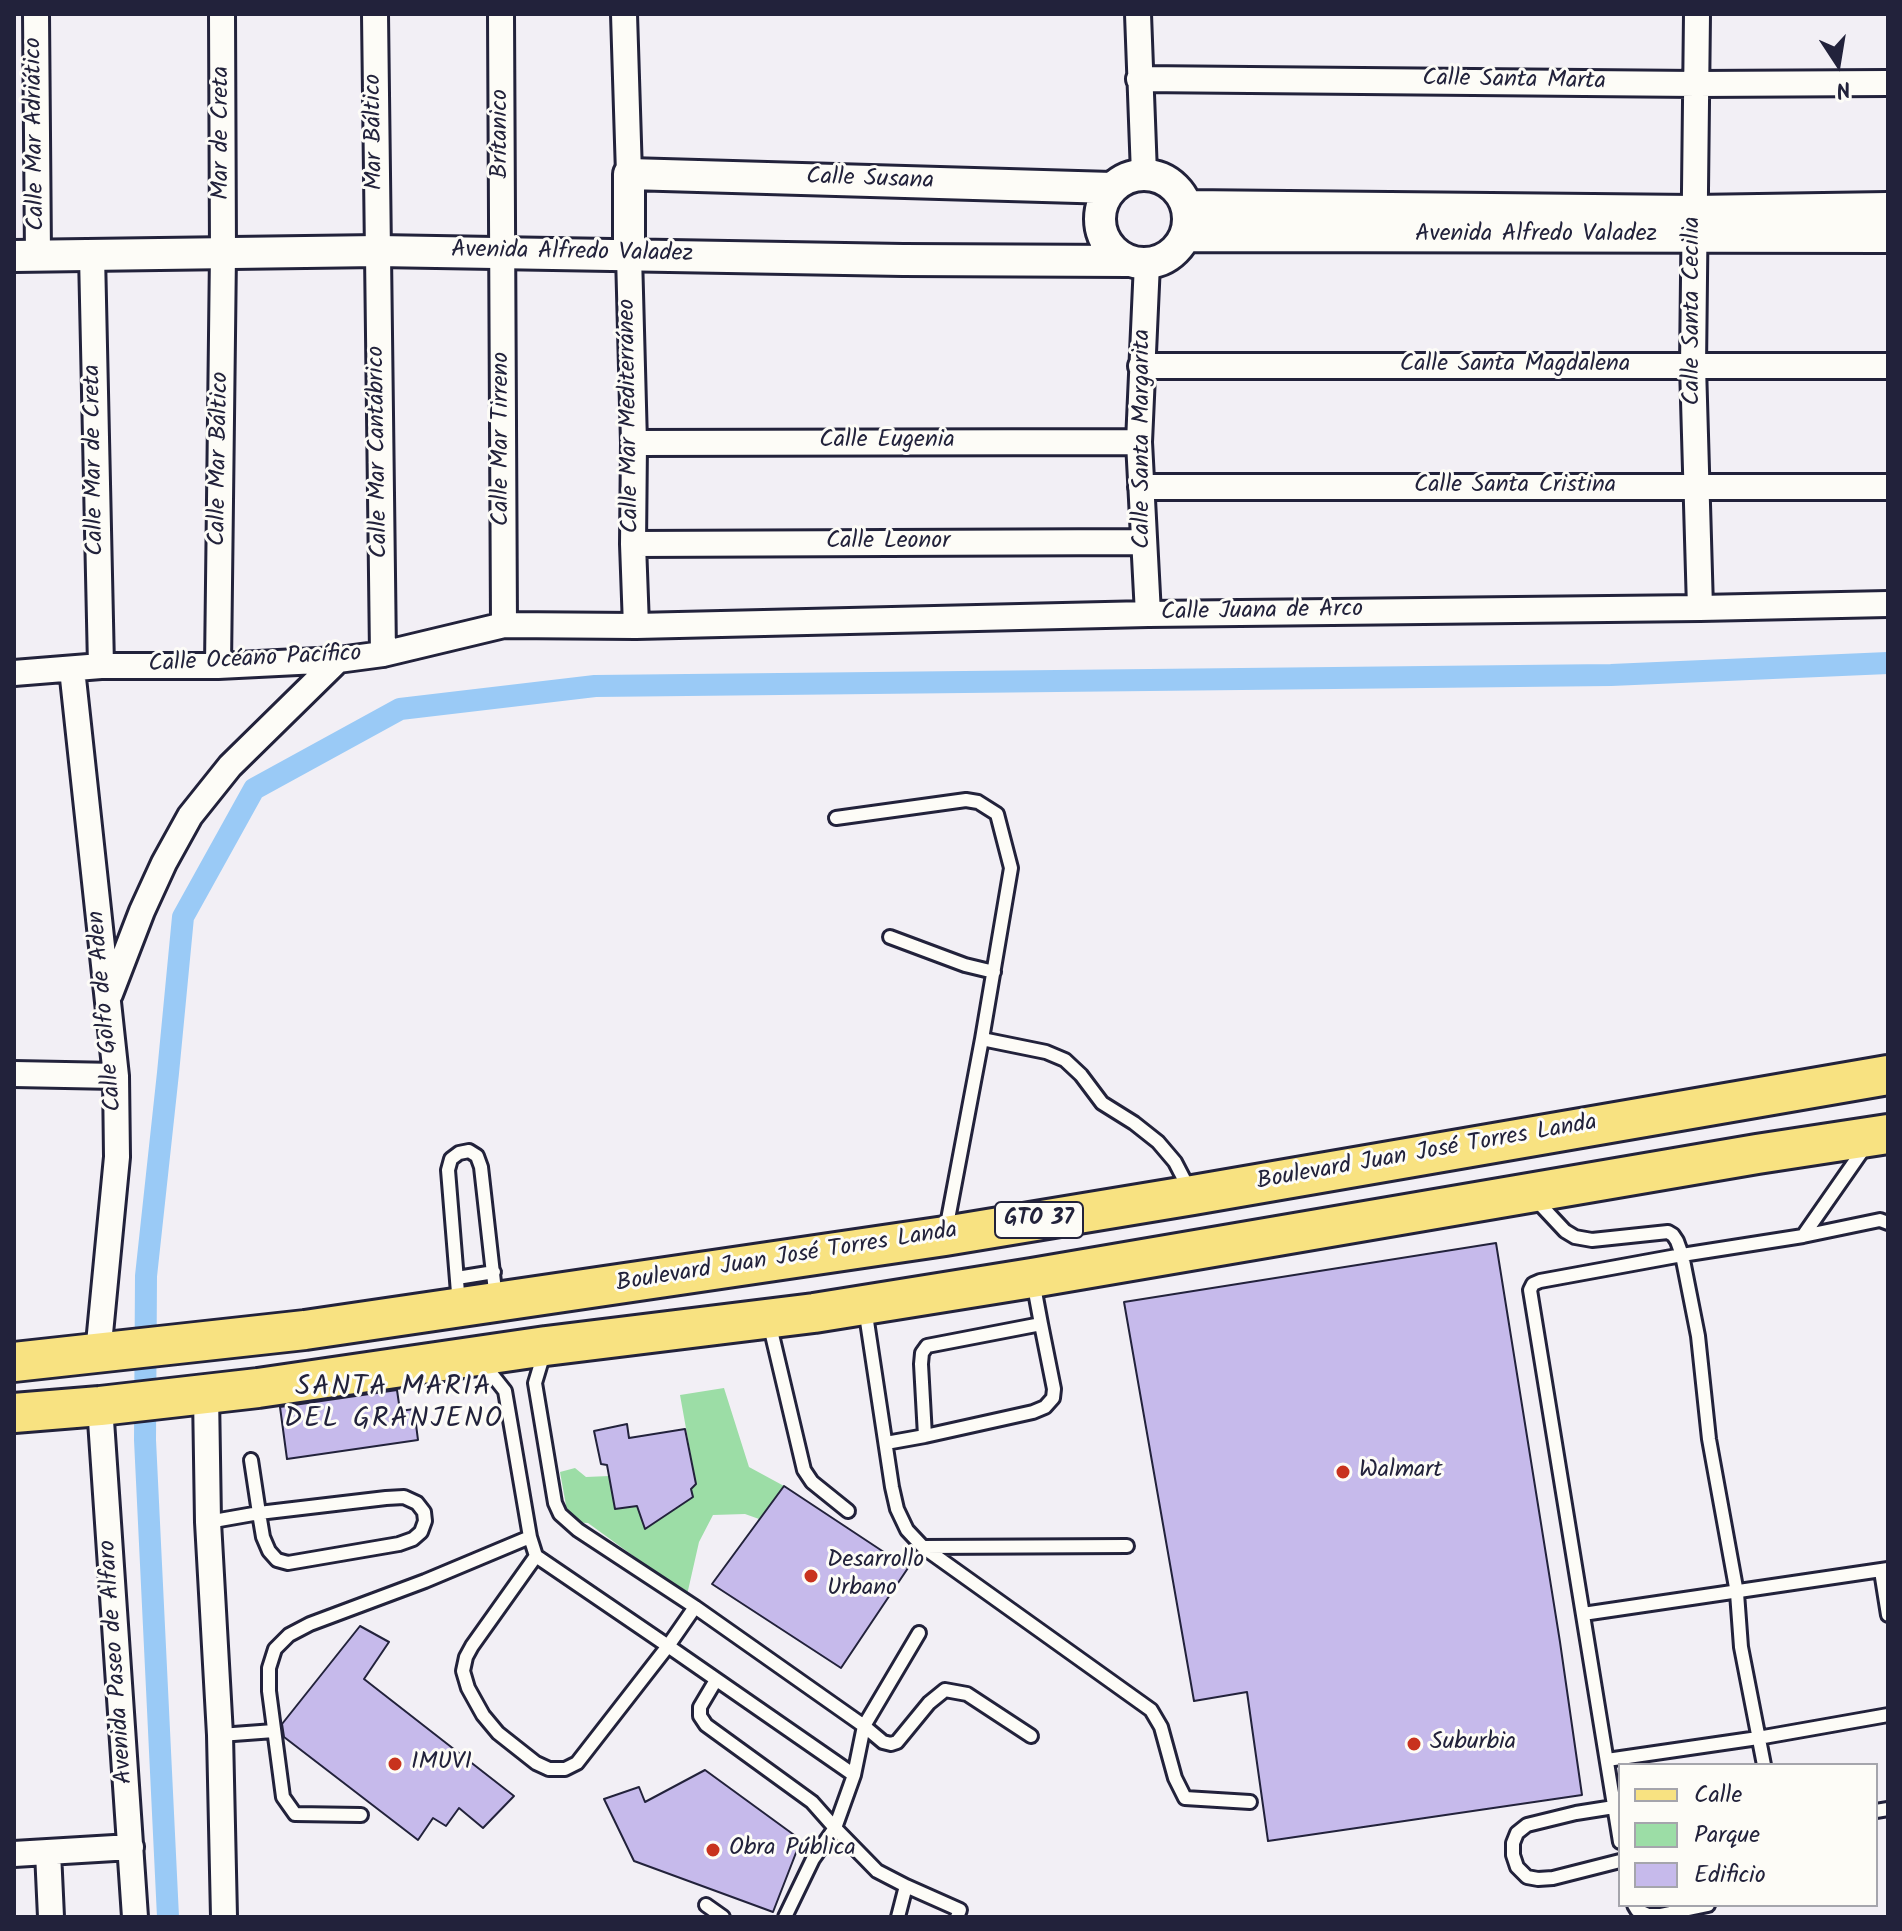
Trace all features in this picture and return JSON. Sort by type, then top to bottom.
[{"type":"main road","name":"Boulevard Juan José Torres Landa","points":[[14,1362],[305,1330],[476,1290],[945,1236],[1888,1075]]},
{"type":"main road","name":"GTO 37","points":[[14,1413],[313,1381],[546,1346],[864,1305],[1880,1135]]},
{"type":"street","name":"Calle Mar Adriático","points":[[26,255],[36,14]]},
{"type":"street","name":"Mar de Creta","points":[[222,14],[223,253]]},
{"type":"street","name":"Mar Báltico","points":[[375,14],[378,251]]},
{"type":"street","name":"Brítanico","points":[[501,14],[502,253]]},
{"type":"street","name":"Calle Mar Mediterráneo","points":[[624,14],[636,626]]},
{"type":"street","points":[[1138,14],[1144,174]]},
{"type":"street","name":"Calle Santa Cecilia","points":[[1697,14],[1693,366],[1700,608]]},
{"type":"street","name":"Calle Santa Marta","points":[[1139,79],[1888,83]]},
{"type":"street","name":"Calle Susana","points":[[629,174],[1112,188]]},
{"type":"street","points":[[1144,174],[1163,178],[1178,189],[1187,206],[1189,221],[1185,236],[1176,250],[1163,259],[1138,262],[1116,254],[1106,243],[1100,230],[1099,214],[1103,200],[1112,188],[1126,177],[1144,174]]},
{"type":"street","name":"Avenida Alfredo Valadez","points":[[1187,206],[1694,223],[1888,237]]},
{"type":"street","name":"Avenida Alfredo Valadez","points":[[1185,236],[1694,223],[1888,208]]},
{"type":"street","name":"Avenida Alfredo Valadez","points":[[26,255],[378,251],[1138,262]]},
{"type":"street","name":"Calle Mar Cantábrico","points":[[378,251],[383,654]]},
{"type":"street","name":"Calle Mar Báltico","points":[[218,666],[223,253]]},
{"type":"street","name":"Calle Mar Tirreno","points":[[502,253],[504,625]]},
{"type":"street","name":"Calle Mar de Creta","points":[[92,255],[101,666]]},
{"type":"street","name":"Calle Santa Margarita","points":[[1138,262],[1141,366],[1139,442],[1148,614]]},
{"type":"street","name":"Calle Santa Magdalena","points":[[1141,366],[1888,366]]},
{"type":"street","name":"Calle Eugenia","points":[[634,443],[1139,442]]},
{"type":"street","name":"Calle Santa Cristina","points":[[1141,487],[1888,487]]},
{"type":"street","name":"Calle Leonor","points":[[633,544],[1143,542]]},
{"type":"street","name":"Calle Juana de Arco","points":[[636,626],[1148,614],[1888,604]]},
{"type":"street","name":"Calle Océano Pacífico","points":[[14,673],[101,666],[218,666],[338,660],[383,654],[504,625],[636,626]]},
{"type":"street","points":[[108,1000],[158,875],[190,816],[230,766],[338,660]]},
{"type":"street","name":"Calle Golfo de Aden","points":[[72,669],[116,1076],[112,1353]]},
{"type":"street","points":[[14,1074],[116,1076]]},
{"type":"street","points":[[197,1395],[208,1522],[220,1735],[224,1917]]},
{"type":"street","name":"Avenida Paseo de Alfaro","points":[[115,1404],[135,1917]]},
{"type":"street","points":[[14,1854],[131,1847]]},
{"type":"street","points":[[48,1852],[51,1917]]},
{"type":"lane","points":[[836,818],[966,800],[978,802],[997,814],[1011,868],[945,1236]]},
{"type":"lane","points":[[890,937],[965,965],[994,972]]},
{"type":"lane","points":[[982,1039],[1046,1052],[1065,1060],[1102,1103],[1158,1142],[1175,1162],[1193,1195]]},
{"type":"lane","points":[[1803,1236],[1880,1135]]},
{"type":"lane","points":[[469,1151],[477,1156],[481,1167],[476,1290],[449,1191],[451,1159],[469,1151]]},
{"type":"lane","points":[[1530,1194],[1565,1231],[1575,1237],[1592,1240],[1668,1232],[1673,1235],[1682,1255],[1698,1336],[1709,1439],[1737,1593],[1741,1647],[1764,1763]]},
{"type":"lane","points":[[1618,1830],[1530,1290],[1533,1284],[1540,1281],[1880,1220],[1888,1223]]},
{"type":"lane","points":[[886,1443],[1033,1412],[1045,1407],[1053,1398],[1054,1389],[1032,1278]]},
{"type":"lane","points":[[864,1305],[897,1509],[907,1530],[923,1547],[1151,1710],[1161,1727],[1175,1778],[1185,1798],[1250,1802]]},
{"type":"lane","points":[[768,1319],[804,1470],[812,1482],[848,1511]]},
{"type":"lane","points":[[925,1436],[921,1364],[922,1353],[927,1346],[1041,1324]]},
{"type":"lane","points":[[546,1346],[535,1383],[555,1503],[560,1514],[578,1530],[695,1607],[883,1742],[897,1742],[929,1703],[945,1690],[967,1694],[1031,1736]]},
{"type":"lane","points":[[477,1357],[505,1391],[536,1556],[854,1775]]},
{"type":"lane","points":[[208,1522],[259,1513],[404,1497],[417,1503],[424,1512],[421,1532],[399,1544],[288,1563],[277,1560],[263,1537],[259,1513],[251,1460]]},
{"type":"lane","points":[[361,1815],[295,1814],[283,1797],[269,1691],[269,1668],[275,1649],[289,1635],[310,1624],[530,1537]]},
{"type":"lane","points":[[923,1547],[1127,1546]]},
{"type":"lane","points":[[536,1556],[472,1646],[463,1671],[468,1688],[483,1715],[498,1733],[536,1763],[549,1769],[565,1769],[577,1763],[695,1607]]},
{"type":"lane","points":[[1583,1614],[1884,1570],[1888,1615]]},
{"type":"lane","points":[[785,1917],[813,1859],[835,1828],[854,1775],[864,1726],[919,1633]]},
{"type":"lane","points":[[716,1680],[700,1707],[700,1716],[706,1725],[812,1802],[877,1871],[960,1910],[957,1917]]},
{"type":"lane","points":[[1607,1760],[1888,1715]]},
{"type":"lane","points":[[220,1735],[274,1731]]},
{"type":"lane","points":[[1614,1807],[1527,1825],[1517,1833],[1513,1855],[1517,1867],[1527,1877],[1538,1879],[1618,1862]]},
{"type":"lane","points":[[898,1917],[906,1886]]},
{"type":"lane","points":[[706,1905],[723,1917]]},
{"type":"lane","points":[[1635,1907],[1648,1915],[1660,1915],[1698,1907]]},
{"type":"green space","points":[[724,1388],[749,1467],[784,1486],[759,1519],[745,1514],[713,1515],[699,1542],[687,1595],[588,1523],[569,1522],[560,1472],[575,1468],[586,1477],[609,1476],[615,1508],[637,1506],[645,1529],[692,1497],[691,1489],[696,1484],[680,1395]]},
{"type":"building","name":"Walmart","points":[[1496,1243],[1582,1795],[1268,1841],[1247,1692],[1194,1701],[1124,1302]]},
{"type":"building","points":[[397,1390],[400,1411],[414,1409],[418,1440],[287,1459],[280,1407]]},
{"type":"building","points":[[627,1424],[629,1438],[685,1429],[696,1484],[691,1489],[693,1497],[645,1529],[637,1506],[615,1509],[607,1465],[601,1464],[594,1431]]},
{"type":"building","name":"Desarrollo Urbano","points":[[784,1486],[908,1568],[841,1668],[712,1584]]},
{"type":"building","name":"IMUVI","points":[[360,1626],[389,1642],[364,1679],[514,1796],[483,1828],[459,1808],[446,1826],[433,1818],[418,1840],[284,1737],[282,1724]]},
{"type":"building","name":"Obra Pública","points":[[705,1770],[801,1840],[773,1912],[634,1861],[604,1799],[639,1787],[645,1802]]},
{"type":"waterway","points":[[168,1917],[145,1440],[146,1276],[183,917],[254,789],[400,709],[595,686],[1611,675],[1888,663]]},
{"type":"place","name":"Walmart","points":[[1343,1472]]},
{"type":"place","name":"Desarrollo Urbano","points":[[811,1576]]},
{"type":"place","name":"Suburbia","points":[[1414,1744]]},
{"type":"place","name":"IMUVI","points":[[395,1764]]},
{"type":"place","name":"Obra Pública","points":[[713,1850]]},
{"type":"district","name":"SANTA MARIA DEL GRANJENO","points":[[394,1405]]}]
